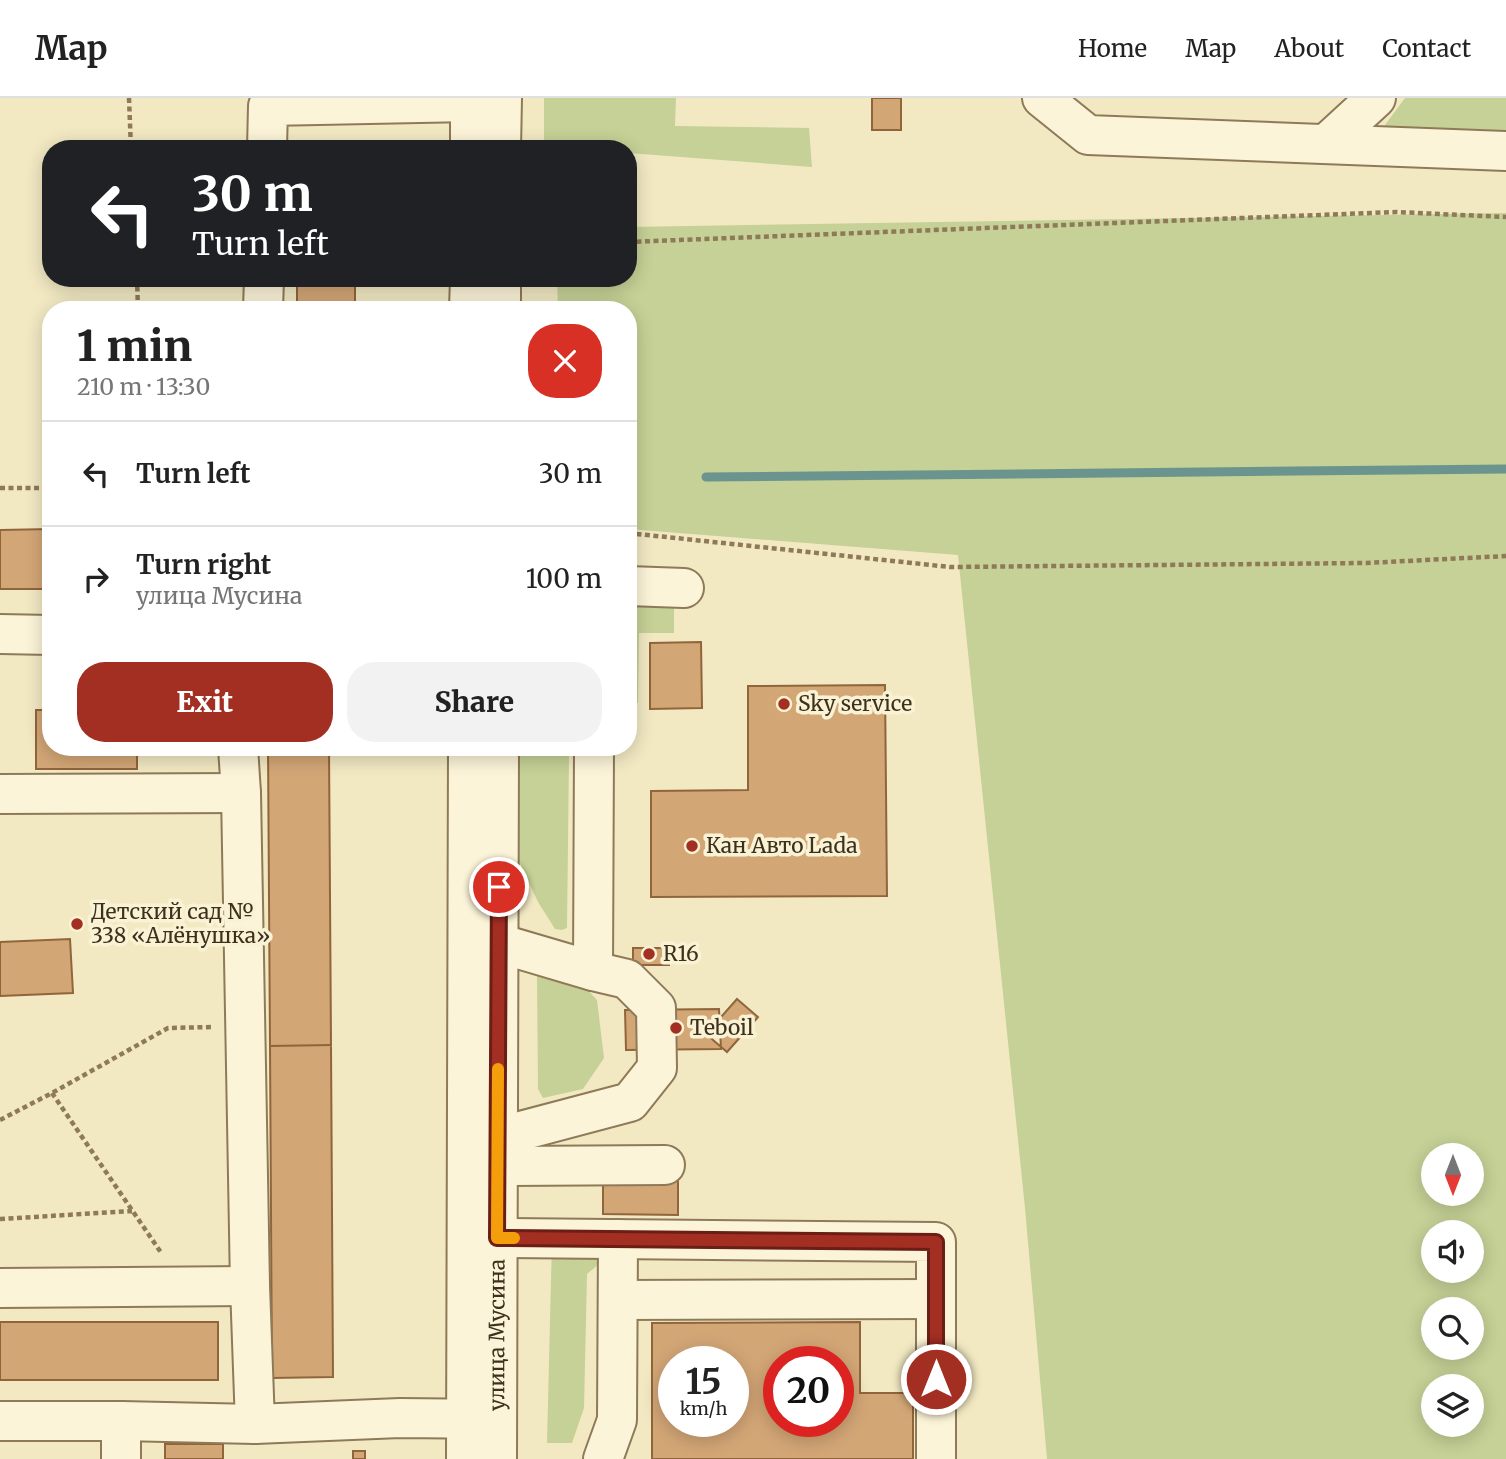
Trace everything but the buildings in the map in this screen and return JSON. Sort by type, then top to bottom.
[{"type":"street","points":[[1042,98],[1088,135],[1506,151]]},
{"type":"street","points":[[1326,144],[1376,98]]},
{"type":"street","points":[[267,140],[268,106],[481,99]]},
{"type":"street","points":[[472,140],[481,99]]},
{"type":"street","points":[[481,99],[497,140]]},
{"type":"street","points":[[637,586],[684,588]]},
{"type":"street","points":[[0,634],[42,635]]},
{"type":"street","points":[[239,756],[255,1423]]},
{"type":"street","name":"улица Мусина","points":[[468,756],[482,1418],[497,1459]]},
{"type":"street","name":"улица Мусина","points":[[466,1459],[482,1418],[497,1238],[499,756]]},
{"type":"street","points":[[593,971],[594,756]]},
{"type":"street","points":[[0,794],[241,793]]},
{"type":"street","points":[[498,943],[627,979],[656,1008],[657,1068],[630,1102],[498,1151]]},
{"type":"street","points":[[498,1151],[665,1165]]},
{"type":"street","points":[[497,1238],[936,1242],[936,1459]]},
{"type":"street","points":[[603,1459],[617,1420],[618,1239]]},
{"type":"street","points":[[0,1288],[250,1286]]},
{"type":"street","points":[[618,1300],[936,1299]]},
{"type":"street","points":[[0,1421],[255,1423],[482,1418]]},
{"type":"street","points":[[121,1420],[121,1459]]},
{"type":"path","points":[[129,98],[131,140]]},
{"type":"path","points":[[637,242],[1396,212],[1506,217]]},
{"type":"path","points":[[0,488],[42,488]]},
{"type":"path","points":[[637,534],[950,567],[1366,563],[1506,556]]},
{"type":"path","points":[[0,1120],[168,1028],[245,1027]]},
{"type":"path","points":[[52,1093],[168,1263]]},
{"type":"path","points":[[0,1219],[133,1211]]},
{"type":"green space","points":[[544,98],[676,98],[675,126],[809,128],[812,167],[637,154],[637,140],[544,140]]},
{"type":"green space","points":[[1405,98],[1506,98],[1506,137],[1379,133]]},
{"type":"green space","points":[[1506,213],[1506,1459],[1047,1459],[1025,1208],[958,555],[637,530],[637,301],[558,301],[557,287],[637,287],[637,227]]},
{"type":"green space","points":[[637,601],[674,601],[674,633],[639,633],[638,703]]},
{"type":"green space","points":[[519,756],[569,757],[567,928],[562,930],[555,929],[538,902],[510,842],[513,764]]},
{"type":"green space","points":[[537,975],[575,977],[597,1000],[604,1058],[583,1089],[543,1098],[538,1089]]},
{"type":"green space","points":[[552,1240],[604,1260],[587,1274],[584,1408],[572,1443],[547,1443]]},
{"type":"waterway","points":[[706,477],[1506,469]]},
{"type":"slow traffic","points":[[498,1069],[497,1238],[514,1238]]},
{"type":"place","name":"Sky service","points":[[784,704]]},
{"type":"place","name":"Кан Авто Lada","points":[[692,846]]},
{"type":"place","name":"Детский сад № 338 «Алёнушка»","points":[[77,924]]},
{"type":"place","name":"R16","points":[[649,954]]},
{"type":"place","name":"Teboil","points":[[676,1028]]},
{"type":"route","points":[[499,887],[497,1238],[936,1242],[936,1379]]}]
